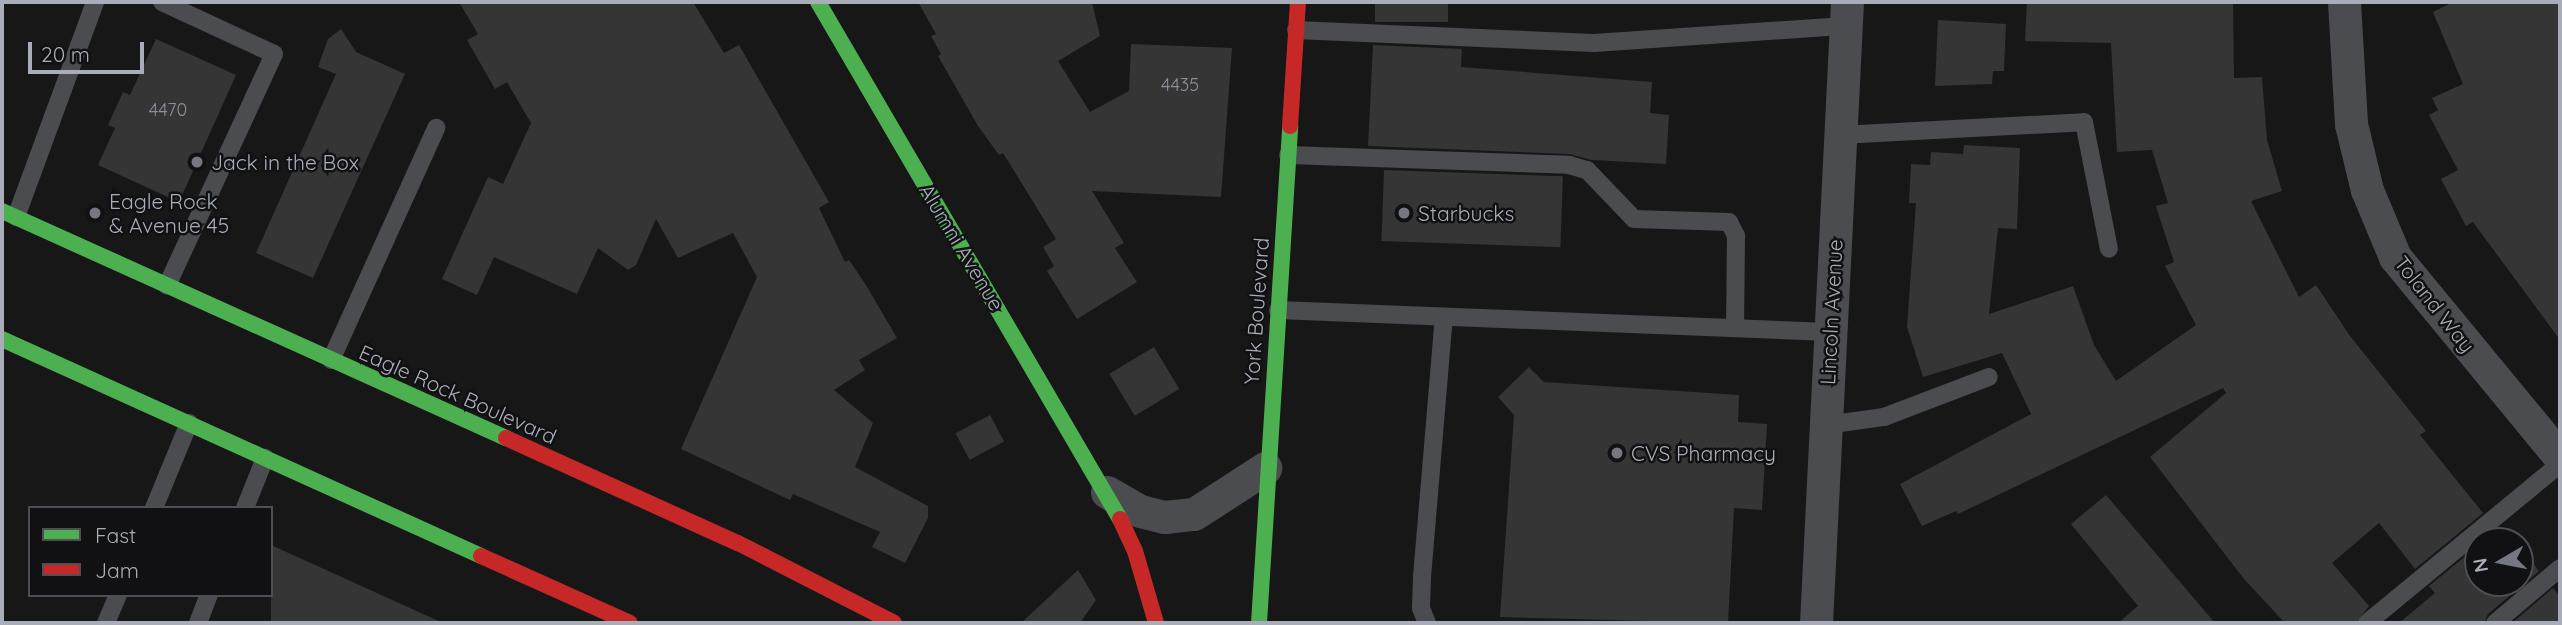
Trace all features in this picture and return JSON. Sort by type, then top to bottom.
[{"type":"main road","name":"Alumni Avenue","points":[[818,2],[1107,492],[1135,551],[1156,623]]},
{"type":"main road","name":"York Boulevard","points":[[1259,623],[1265,468],[1298,2]]},
{"type":"main road","name":"Eagle Rock Boulevard","points":[[9,214],[738,544],[894,623]]},
{"type":"main road","points":[[2,339],[630,623]]},
{"type":"street","name":"Toland Way","points":[[2344,2],[2351,124],[2367,190],[2395,257],[2560,457]]},
{"type":"street","name":"Lincoln Avenue","points":[[1816,623],[1846,14]]},
{"type":"street","name":"Alumni Avenue","points":[[1107,492],[1140,511],[1164,517],[1194,514],[1265,468]]},
{"type":"lane","points":[[9,214],[95,2]]},
{"type":"lane","points":[[162,2],[274,54],[167,286]]},
{"type":"lane","points":[[1296,30],[1594,43],[1846,14]]},
{"type":"lane","points":[[1840,135],[2084,122],[2109,249]]},
{"type":"lane","points":[[331,360],[436,128]]},
{"type":"lane","points":[[1288,155],[1569,165],[1587,170],[1634,219],[1729,222],[1735,227],[1735,328]]},
{"type":"lane","points":[[1278,310],[1830,332]]},
{"type":"lane","points":[[1427,623],[1421,608],[1422,577],[1444,317]]},
{"type":"lane","points":[[1826,425],[1884,417],[1989,377]]},
{"type":"lane","points":[[155,506],[189,424]]},
{"type":"lane","points":[[246,506],[265,458]]},
{"type":"lane","points":[[2367,623],[2560,464]]},
{"type":"lane","points":[[2495,623],[2560,568]]},
{"type":"lane","points":[[106,623],[117,597]]},
{"type":"lane","points":[[198,623],[208,597]]},
{"type":"building","points":[[459,2],[693,2],[724,53],[739,45],[829,202],[819,208],[845,262],[849,260],[897,338],[859,360],[865,370],[834,390],[873,423],[855,467],[928,506],[928,518],[905,563],[872,547],[880,532],[793,494],[790,500],[681,449],[757,277],[733,233],[678,258],[656,219],[636,265],[628,270],[598,248],[577,294],[494,257],[477,295],[442,279],[488,177],[503,184],[531,123],[507,82],[495,89],[467,40],[478,34]]},
{"type":"building","points":[[918,2],[1092,2],[1100,36],[1058,61],[1090,112],[1129,91],[1131,44],[1232,48],[1221,197],[1092,191],[1124,243],[1115,248],[1137,282],[1077,319],[1047,271],[1054,266],[1043,247],[1056,239],[1003,153],[999,155],[978,126],[938,56],[941,54],[931,36],[936,34]]},
{"type":"building","points":[[1375,2],[1448,2],[1448,22],[1375,22]]},
{"type":"building","points":[[2027,2],[2233,2],[2234,78],[2262,77],[2267,140],[2282,191],[2251,201],[2299,297],[2316,285],[2350,336],[2426,431],[2420,435],[2483,513],[2415,569],[2379,523],[2332,563],[2369,606],[2356,623],[2285,623],[2244,579],[2150,457],[2226,393],[2223,388],[1958,514],[1956,511],[1922,526],[1900,484],[2031,414],[2002,353],[1923,377],[1907,327],[1916,203],[1909,203],[1911,164],[1930,165],[1931,152],[1963,154],[1964,145],[2020,148],[2017,229],[1998,228],[1989,314],[2073,286],[2094,345],[2116,381],[2196,325],[2165,266],[2174,262],[2156,206],[2168,203],[2152,150],[2117,152],[2111,43],[2025,41]]},
{"type":"building","points":[[2453,2],[2560,2],[2560,340],[2473,222],[2466,226],[2441,179],[2458,170],[2429,115],[2438,110],[2432,98],[2463,84],[2433,12]]},
{"type":"building","points":[[1938,20],[2006,24],[2004,71],[1993,71],[1992,84],[1935,86]]},
{"type":"building","points":[[341,29],[356,52],[405,74],[313,278],[256,253],[336,74],[318,67],[328,39]]},
{"type":"building","points":[[156,39],[236,75],[179,202],[98,165],[115,128],[108,125],[123,92],[130,95]]},
{"type":"building","points":[[1373,45],[1462,49],[1461,67],[1652,82],[1650,113],[1669,115],[1666,164],[1592,160],[1569,154],[1368,146]]},
{"type":"building","points":[[1384,170],[1563,176],[1560,247],[1382,241]]},
{"type":"building","points":[[1154,347],[1179,389],[1135,416],[1109,374]]},
{"type":"building","points":[[1529,367],[1544,382],[1739,395],[1738,422],[1767,424],[1762,510],[1734,508],[1728,623],[1500,617],[1514,415],[1498,397]]},
{"type":"building","points":[[990,415],[1004,441],[970,460],[956,433]]},
{"type":"building","points":[[2106,495],[2215,623],[2118,623],[2138,606],[2071,524]]},
{"type":"building","points":[[273,546],[443,623],[271,623]]},
{"type":"building","points":[[2464,557],[2464,597],[2508,597],[2488,614],[2484,623],[2399,623],[2435,593],[2429,586]]},
{"type":"building","points":[[1078,570],[1096,600],[1080,623],[1021,623]]},
{"type":"building","points":[[2553,588],[2560,597],[2560,623],[2512,623]]},
{"type":"traffic: fast","points":[[818,2],[1120,519]]},
{"type":"traffic: fast","points":[[1259,623],[1290,126]]},
{"type":"traffic: fast","points":[[2,211],[506,438]]},
{"type":"traffic: fast","points":[[2,339],[481,556]]},
{"type":"traffic: jam","points":[[1290,126],[1298,2]]},
{"type":"traffic: jam","points":[[506,438],[738,543],[894,623]]},
{"type":"traffic: jam","points":[[1120,519],[1135,551],[1156,623]]},
{"type":"traffic: jam","points":[[481,556],[630,623]]},
{"type":"place","name":"Jack in the Box","points":[[197,162]]},
{"type":"place","name":"Eagle Rock & Avenue 45","points":[[95,213]]},
{"type":"place","name":"Starbucks","points":[[1404,213]]},
{"type":"place","name":"CVS Pharmacy","points":[[1617,453]]}]
